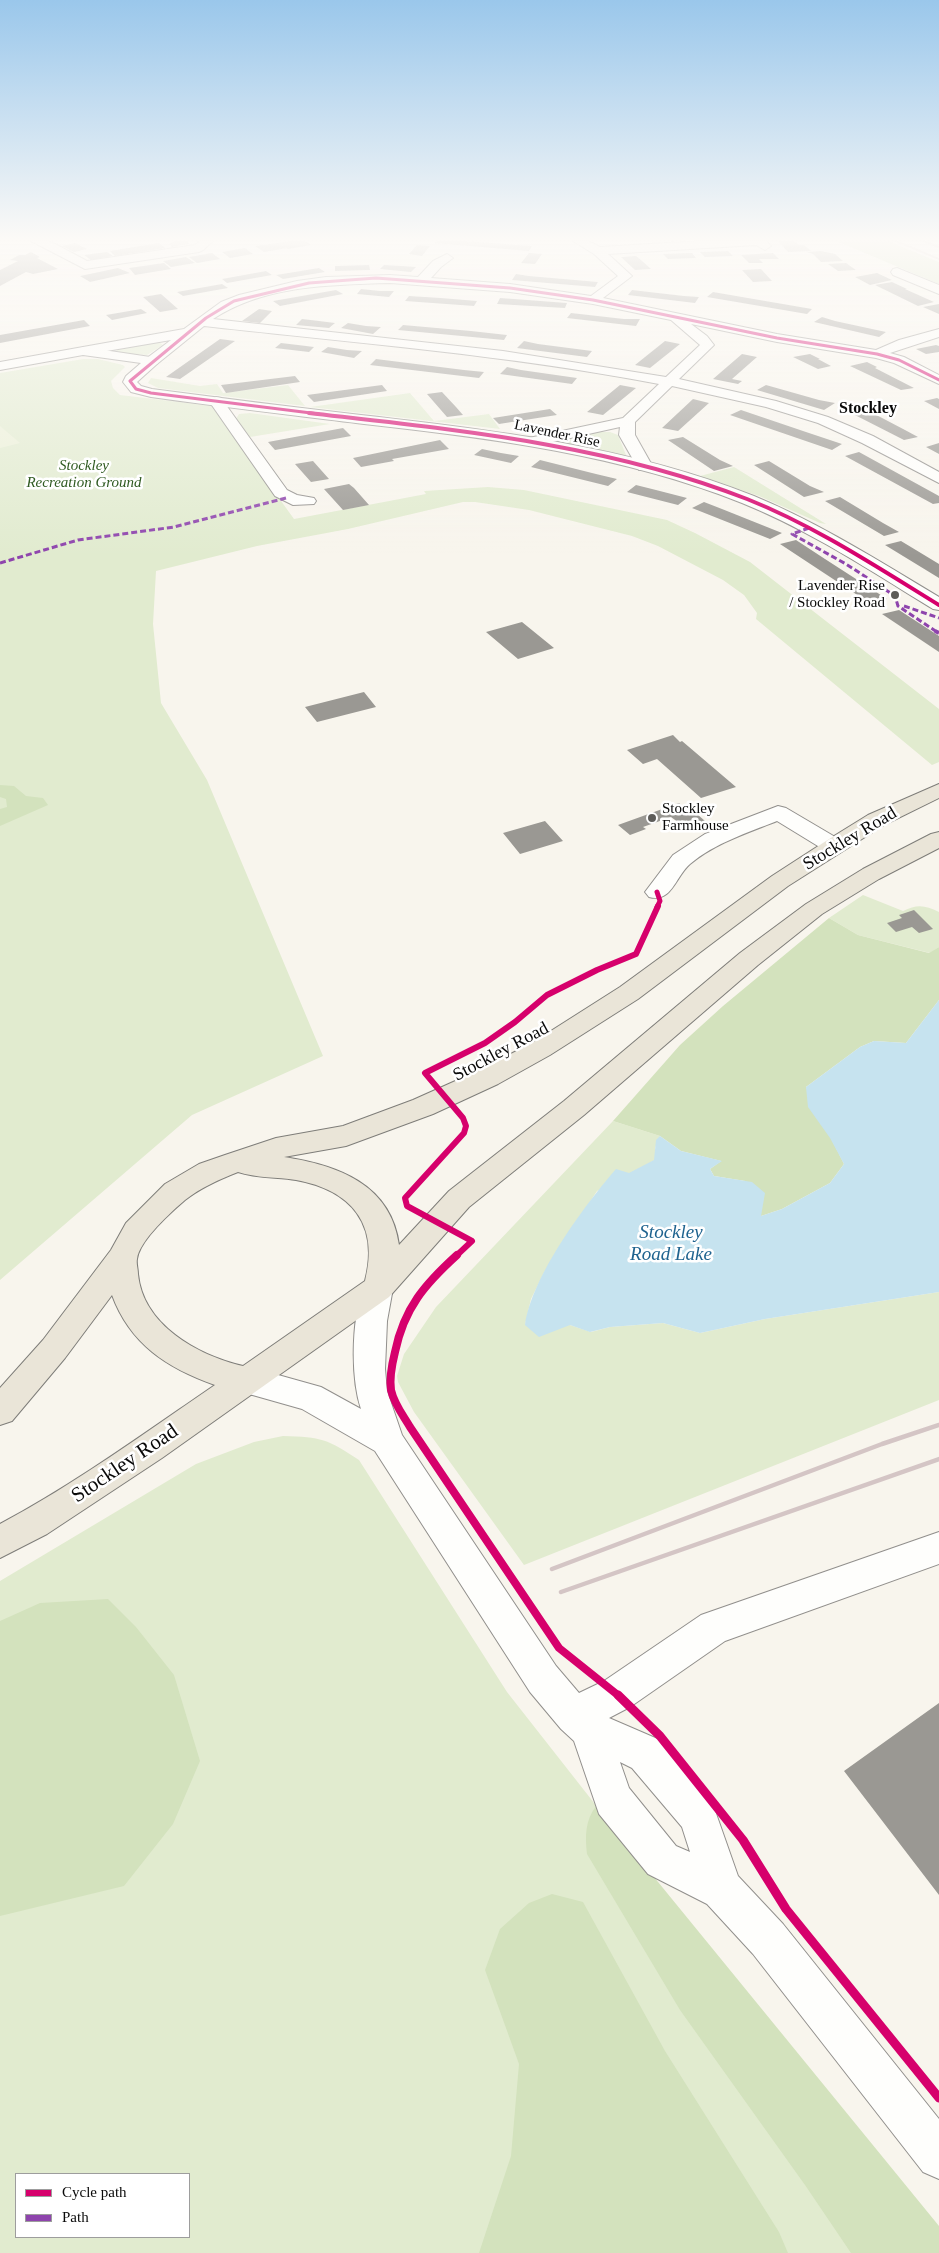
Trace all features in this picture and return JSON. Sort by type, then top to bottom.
[{"type":"main road","name":"Stockley Road","points":[[0,1410],[54,1349],[122,1258],[136,1231],[175,1192],[209,1172],[276,1148],[346,1136],[446,1097],[541,1050],[630,993],[780,881],[876,820],[939,790]]},
{"type":"main road","name":"Stockley Road","points":[[0,1542],[35,1523],[150,1448],[378,1288],[459,1199],[574,1108],[749,959],[814,909],[871,874],[939,839]]},
{"type":"main road","name":"Stockley Road","points":[[235,1162],[300,1171],[325,1177],[356,1193],[377,1216],[382,1232],[386,1251],[385,1268],[378,1288]]},
{"type":"main road","points":[[122,1258],[126,1294],[135,1312],[147,1327],[174,1352],[225,1376],[246,1380]]},
{"type":"street","points":[[0,366],[111,346]]},
{"type":"street","points":[[83,351],[152,361],[170,346]]},
{"type":"street","points":[[427,346],[520,356],[670,382],[746,398],[823,420],[879,446],[939,478]]},
{"type":"street","points":[[534,441],[628,421],[711,346]]},
{"type":"street","points":[[828,346],[877,354],[899,360],[939,380]]},
{"type":"street","points":[[877,354],[896,346]]},
{"type":"street","name":"Lavender Rise","points":[[152,361],[130,381],[133,386],[140,390],[216,401],[451,428],[534,441],[645,467],[720,489],[775,511],[822,534],[939,605]]},
{"type":"street","points":[[216,401],[281,493],[289,499],[308,501]]},
{"type":"street","points":[[628,421],[627,435],[645,467]]},
{"type":"street","points":[[657,892],[681,860],[713,839],[778,813],[834,846]]},
{"type":"street","points":[[378,1288],[372,1320],[369,1369],[371,1391],[387,1441],[543,1679],[582,1723],[613,1800],[662,1860],[722,1889],[768,1939],[939,2156]]},
{"type":"street","points":[[246,1380],[310,1398],[387,1441]]},
{"type":"street","points":[[582,1723],[617,1694],[714,1627],[939,1548]]},
{"type":"street","points":[[582,1723],[646,1754],[698,1816],[722,1889]]},
{"type":"green space","points":[[137,346],[161,346],[147,355],[120,353],[116,350]]},
{"type":"green space","name":"Stockley Recreation Ground","points":[[83,359],[98,359],[123,365],[125,367],[111,381],[113,388],[120,395],[213,406],[294,519],[426,494],[424,491],[488,487],[524,490],[667,520],[695,533],[750,562],[939,709],[939,762],[932,765],[756,619],[757,613],[744,595],[723,580],[658,546],[632,536],[529,510],[463,502],[348,529],[257,546],[156,571],[153,624],[161,703],[207,780],[323,1056],[192,1115],[0,1280],[0,373]]},
{"type":"green space","points":[[151,378],[200,386],[217,384],[223,393],[288,385],[305,406],[158,388],[148,383]]},
{"type":"green space","points":[[410,393],[434,421],[489,414],[500,429],[310,407]]},
{"type":"green space","points":[[250,413],[330,424],[250,437],[236,419],[239,414]]},
{"type":"green space","points":[[0,426],[20,443],[0,448]]},
{"type":"green space","points":[[598,432],[610,432],[618,435],[626,455],[621,457],[562,442],[565,440]]},
{"type":"green space","points":[[734,467],[826,524],[759,496],[700,476]]},
{"type":"green space","points":[[0,785],[14,786],[26,796],[43,798],[48,805],[0,826],[0,809],[7,807],[6,799],[0,797]]},
{"type":"green space","points":[[863,895],[903,911],[921,906],[939,912],[939,947],[930,953],[858,935],[829,918]]},
{"type":"green space","points":[[829,918],[858,935],[929,953],[939,947],[939,1000],[906,1043],[874,1041],[860,1047],[806,1087],[844,1164],[830,1183],[782,1209],[761,1216],[745,1181],[714,1176],[710,1169],[721,1161],[681,1151],[660,1136],[613,1121],[680,1045],[723,1006]]},
{"type":"green space","points":[[613,1121],[660,1136],[655,1148],[655,1160],[597,1191],[544,1273],[531,1299],[525,1325],[570,1325],[591,1332],[610,1327],[663,1323],[700,1333],[765,1319],[939,1292],[939,1400],[524,1565],[414,1412],[398,1382],[397,1376],[404,1354],[436,1307]]},
{"type":"green space","points":[[283,1436],[324,1440],[359,1460],[507,1692],[671,1901],[939,2228],[939,2253],[0,2253],[0,1581],[196,1464],[254,1442]]},
{"type":"green space","points":[[108,1599],[136,1627],[174,1675],[200,1761],[173,1824],[124,1886],[0,1916],[0,1621],[40,1603]]},
{"type":"green space","points":[[596,1806],[939,2226],[939,2253],[851,2253],[805,2185],[680,2010],[587,1854],[587,1829],[590,1817]]},
{"type":"green space","points":[[552,1894],[583,1902],[665,2051],[779,2232],[788,2253],[479,2253],[511,2156],[519,2064],[485,1970],[500,1929],[529,1903]]},
{"type":"water","name":"Stockley Road Lake","points":[[939,1000],[939,1292],[765,1319],[700,1333],[663,1323],[610,1327],[590,1332],[570,1325],[539,1337],[525,1325],[530,1306],[548,1264],[589,1202],[616,1169],[629,1173],[654,1160],[656,1140],[660,1136],[681,1151],[722,1161],[710,1169],[714,1176],[752,1182],[765,1193],[761,1216],[782,1209],[830,1183],[844,1164],[830,1138],[808,1107],[806,1087],[860,1047],[874,1041],[906,1043]]},
{"type":"building","points":[[210,346],[228,346],[180,379],[166,377]]},
{"type":"building","points":[[277,346],[314,347],[309,352],[275,348]]},
{"type":"building","points":[[519,346],[555,346],[592,351],[587,357],[517,348]]},
{"type":"building","points":[[659,346],[677,346],[650,368],[635,365]]},
{"type":"building","points":[[939,346],[939,352],[926,354],[916,349]]},
{"type":"building","points":[[328,347],[362,351],[354,358],[321,352]]},
{"type":"building","points":[[742,354],[757,357],[732,379],[742,381],[738,384],[713,379]]},
{"type":"building","points":[[810,354],[831,366],[818,369],[793,357]]},
{"type":"building","points":[[376,359],[484,372],[479,378],[370,365]]},
{"type":"building","points":[[867,362],[914,388],[901,390],[850,366]]},
{"type":"building","points":[[507,367],[577,378],[572,384],[500,374]]},
{"type":"building","points":[[295,376],[300,382],[226,393],[221,385]]},
{"type":"building","points":[[382,385],[387,391],[314,402],[307,395]]},
{"type":"building","points":[[620,385],[636,388],[603,415],[587,412]]},
{"type":"building","points":[[766,385],[835,403],[824,410],[757,390]]},
{"type":"building","points":[[442,392],[463,415],[447,417],[427,394]]},
{"type":"building","points":[[693,399],[709,403],[678,431],[662,428]]},
{"type":"building","points":[[939,399],[939,409],[924,401]]},
{"type":"building","points":[[550,409],[557,415],[499,424],[493,418]]},
{"type":"building","points":[[865,409],[918,437],[904,440],[851,413]]},
{"type":"building","points":[[741,410],[842,444],[832,450],[730,415]]},
{"type":"building","points":[[343,428],[351,436],[275,450],[268,442]]},
{"type":"building","points":[[683,437],[733,466],[714,471],[668,440]]},
{"type":"building","points":[[440,440],[449,449],[392,459],[394,461],[361,467],[353,458]]},
{"type":"building","points":[[939,443],[939,454],[926,447]]},
{"type":"building","points":[[482,449],[519,456],[511,463],[474,455]]},
{"type":"building","points":[[859,452],[939,496],[939,503],[933,504],[845,456]]},
{"type":"building","points":[[540,460],[617,479],[608,486],[531,467]]},
{"type":"building","points":[[313,461],[329,479],[311,482],[295,464]]},
{"type":"building","points":[[769,461],[810,486],[824,492],[804,497],[754,465]]},
{"type":"building","points":[[349,484],[369,505],[343,510],[324,489]]},
{"type":"building","points":[[636,485],[687,498],[678,505],[627,492]]},
{"type":"building","points":[[840,497],[899,532],[884,536],[825,501]]},
{"type":"building","points":[[704,502],[782,533],[770,539],[692,508]]},
{"type":"building","points":[[796,540],[887,599],[871,604],[780,544]]},
{"type":"building","points":[[901,541],[939,564],[939,578],[885,545]]},
{"type":"building","points":[[899,610],[939,636],[939,652],[882,614]]},
{"type":"building","points":[[522,622],[554,648],[518,659],[486,632]]},
{"type":"building","points":[[364,692],[376,707],[317,722],[305,707]]},
{"type":"building","points":[[673,735],[736,787],[701,798],[657,759],[643,764],[627,750]]},
{"type":"building","name":"Stockley Farmhouse","points":[[679,803],[686,809],[690,808],[705,821],[686,828],[671,817],[643,827],[646,829],[630,835],[618,825]]},
{"type":"building","points":[[545,821],[563,841],[520,854],[503,833]]},
{"type":"building","points":[[914,910],[933,929],[919,933],[912,927],[896,932],[887,923],[902,918],[899,915]]},
{"type":"building","points":[[939,1703],[939,1895],[844,1771]]},
{"type":"railway","points":[[552,1569],[882,1444],[939,1425]]},
{"type":"railway","points":[[561,1592],[939,1459]]},
{"type":"marked path","points":[[0,563],[78,540],[174,527],[286,498]]},
{"type":"marked path","points":[[809,528],[792,534],[846,564],[895,596],[898,606],[939,633]]},
{"type":"marked path","points":[[904,606],[939,618]]},
{"type":"cycle path","points":[[172,346],[130,381],[136,389],[151,393],[503,437],[602,456],[650,468],[698,482],[772,510],[821,534],[939,605]]},
{"type":"cycle path","points":[[828,346],[877,354],[899,360],[939,380]]},
{"type":"cycle path","points":[[657,892],[660,901],[636,954],[597,970],[547,995],[515,1022],[485,1043],[425,1073],[463,1118],[466,1126],[464,1133],[405,1198],[407,1206],[472,1241],[431,1280],[411,1305],[398,1338],[390,1381],[391,1389],[397,1406],[410,1427],[559,1648],[617,1694],[660,1736],[743,1840],[786,1909],[939,2098]]},
{"type":"place","name":"Lavender Rise / Stockley Road","points":[[895,595]]},
{"type":"place","name":"Stockley Farmhouse","points":[[652,818]]},
{"type":"district","name":"Stockley","points":[[868,409]]}]
